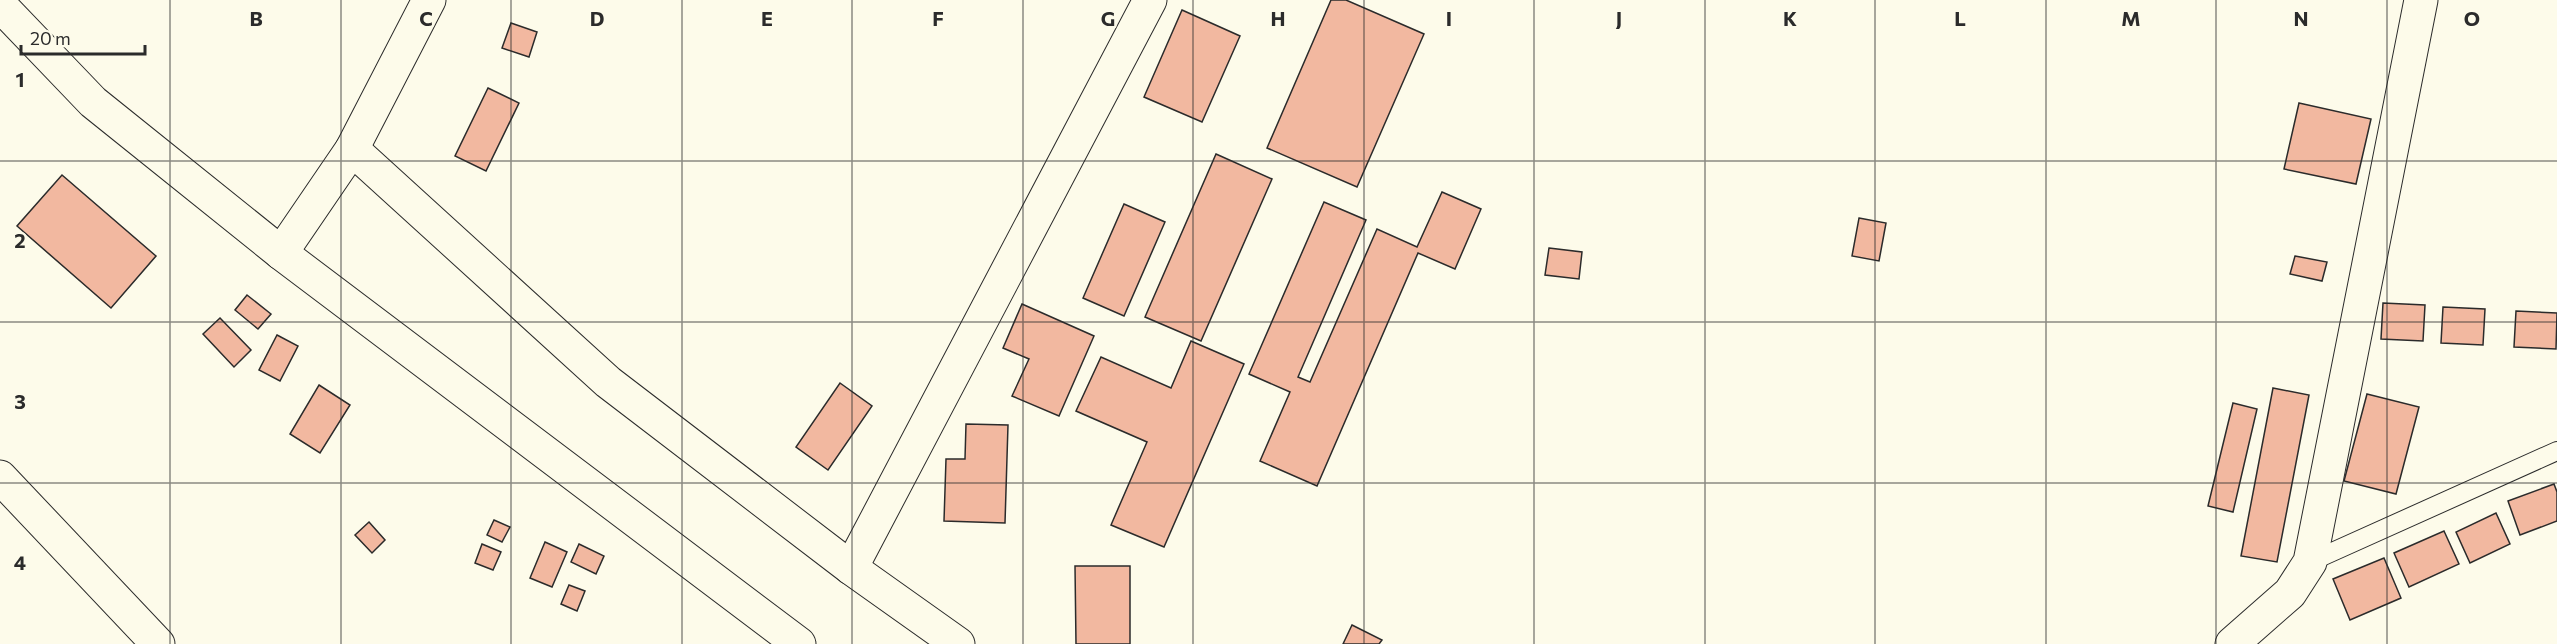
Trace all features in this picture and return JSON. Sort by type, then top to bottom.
[{"type":"street","points":[[281,253],[352,150],[429,0]]},
{"type":"street","points":[[851,568],[1150,0]]},
{"type":"street","points":[[2232,644],[2290,593],[2310,562],[2421,0]]},
{"type":"street","points":[[0,5],[93,102],[281,253],[799,644]]},
{"type":"street","points":[[352,150],[608,382],[851,568],[958,644]]},
{"type":"street","points":[[0,477],[158,644]]},
{"type":"lane","points":[[2310,562],[2557,451]]},
{"type":"building","points":[[1331,0],[1346,0],[1424,34],[1357,187],[1267,148]]},
{"type":"building","points":[[1182,10],[1240,36],[1202,122],[1144,97]]},
{"type":"building","points":[[511,23],[537,32],[529,57],[502,48]]},
{"type":"building","points":[[488,88],[519,103],[486,171],[455,156]]},
{"type":"building","points":[[2299,103],[2371,119],[2356,184],[2284,169]]},
{"type":"building","points":[[1216,154],[1272,179],[1201,341],[1145,317]]},
{"type":"building","points":[[62,175],[156,256],[111,308],[17,226]]},
{"type":"building","points":[[1442,192],[1481,209],[1455,269],[1418,253],[1317,486],[1260,461],[1290,392],[1249,374],[1324,202],[1366,220],[1298,377],[1310,382],[1377,229],[1417,247]]},
{"type":"building","points":[[1124,204],[1165,222],[1124,316],[1083,298]]},
{"type":"building","points":[[1859,218],[1886,223],[1879,261],[1852,256]]},
{"type":"building","points":[[1549,248],[1582,252],[1579,279],[1545,275]]},
{"type":"building","points":[[2295,256],[2327,262],[2322,281],[2290,274]]},
{"type":"building","points":[[247,295],[271,314],[258,329],[235,310]]},
{"type":"building","points":[[2383,303],[2425,305],[2423,341],[2381,339]]},
{"type":"building","points":[[1022,304],[1094,336],[1059,416],[1012,396],[1029,359],[1003,348]]},
{"type":"building","points":[[2443,307],[2485,309],[2483,345],[2441,343]]},
{"type":"building","points":[[2516,311],[2557,313],[2556,349],[2514,347]]},
{"type":"building","points":[[220,318],[251,350],[234,367],[203,334]]},
{"type":"building","points":[[277,335],[298,346],[280,381],[259,370]]},
{"type":"building","points":[[1191,341],[1244,364],[1164,547],[1111,525],[1147,442],[1076,411],[1101,357],[1171,388]]},
{"type":"building","points":[[840,383],[872,406],[828,470],[796,447]]},
{"type":"building","points":[[319,385],[350,405],[320,453],[290,434]]},
{"type":"building","points":[[2273,388],[2309,395],[2277,562],[2241,556]]},
{"type":"building","points":[[2367,394],[2419,407],[2396,494],[2344,481]]},
{"type":"building","points":[[2233,403],[2257,409],[2233,512],[2208,506]]},
{"type":"building","points":[[966,424],[1008,425],[1005,523],[944,521],[946,459],[965,459]]},
{"type":"building","points":[[2554,484],[2557,492],[2557,521],[2520,535],[2508,501]]},
{"type":"building","points":[[2496,513],[2510,544],[2470,563],[2456,532]]},
{"type":"building","points":[[494,520],[510,527],[502,542],[487,535]]},
{"type":"building","points":[[369,522],[385,540],[372,553],[355,535]]},
{"type":"building","points":[[2444,531],[2459,564],[2409,587],[2394,553]]},
{"type":"building","points":[[545,542],[567,552],[552,587],[530,578]]},
{"type":"building","points":[[482,544],[501,552],[493,570],[475,563]]},
{"type":"building","points":[[579,544],[604,556],[596,574],[571,562]]},
{"type":"building","points":[[2384,558],[2401,598],[2350,620],[2333,579]]},
{"type":"building","points":[[1075,566],[1130,566],[1130,644],[1076,644]]},
{"type":"building","points":[[569,585],[585,591],[577,611],[561,604]]},
{"type":"building","points":[[1352,625],[1382,640],[1379,644],[1343,644]]}]
